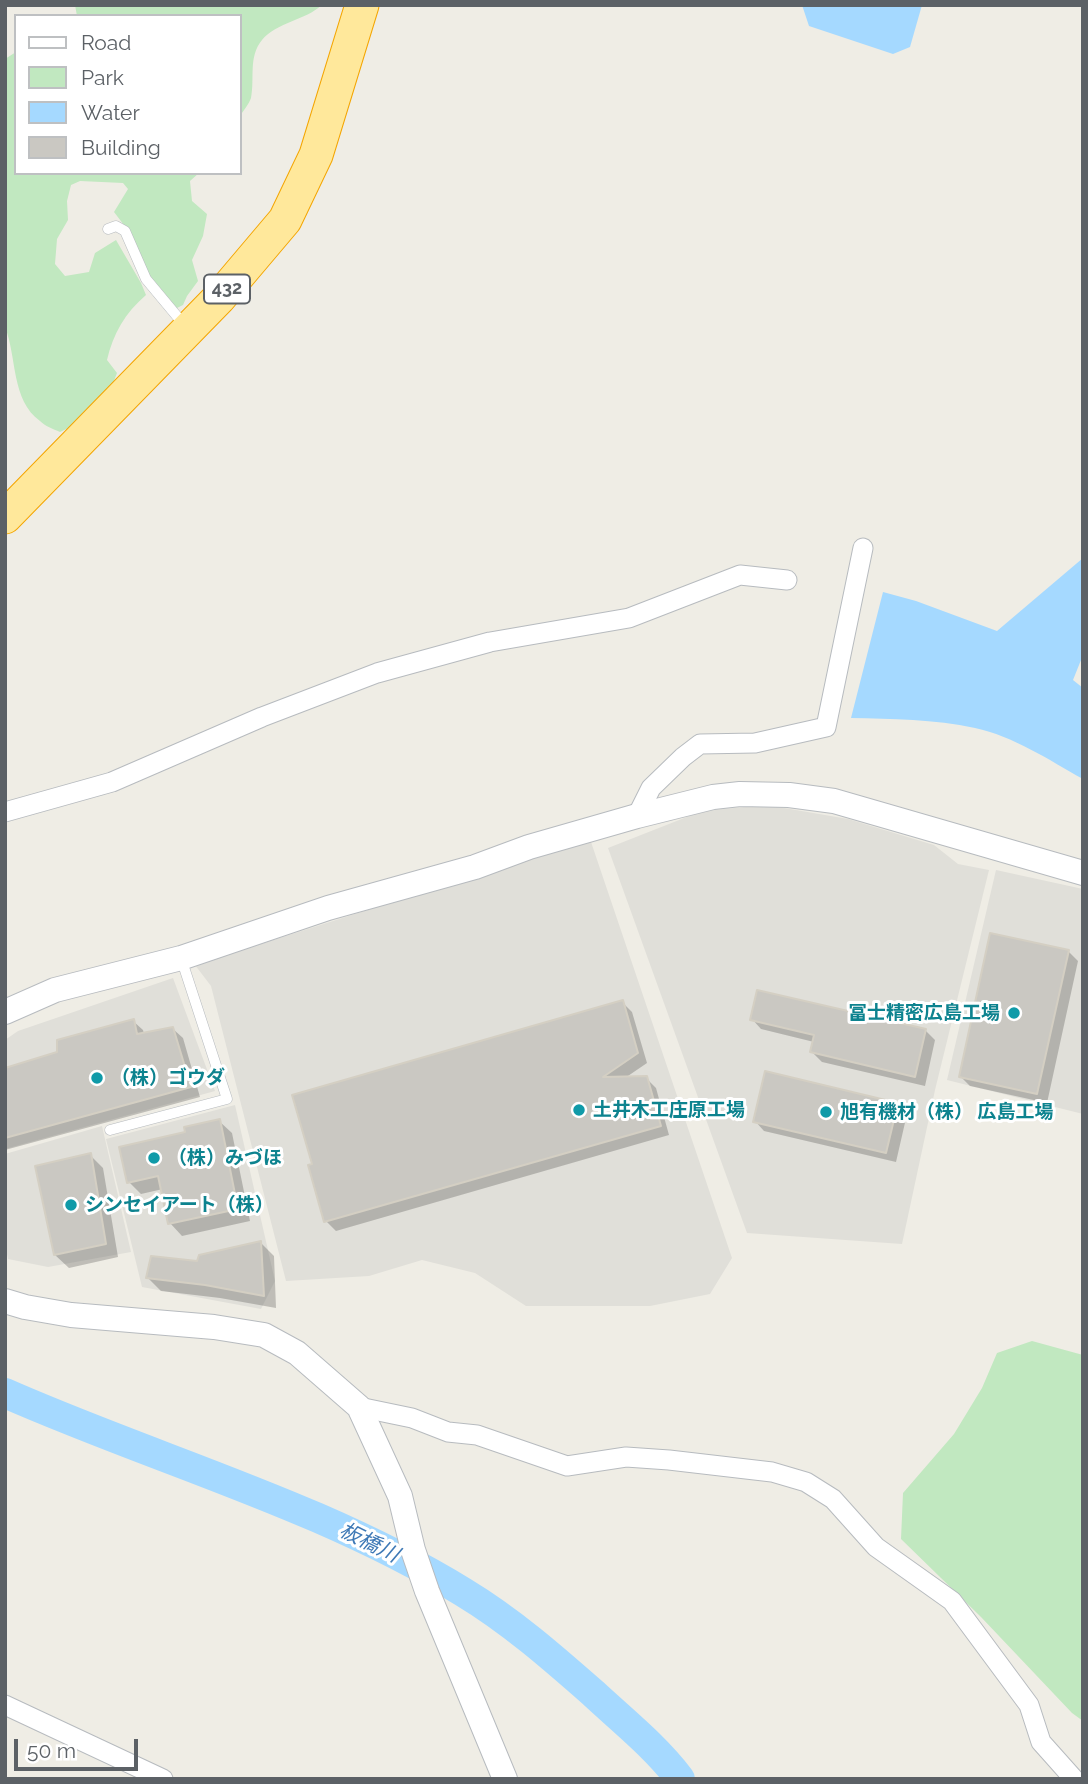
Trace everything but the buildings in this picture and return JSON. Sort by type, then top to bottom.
[{"type":"highway","name":"432","points":[[5,517],[219,298],[285,220],[316,155],[362,5]]},
{"type":"street","points":[[636,816],[652,788],[682,757],[700,744],[755,743],[825,727],[863,548]]},
{"type":"street","points":[[5,813],[112,782],[262,717],[377,673],[490,642],[629,618],[740,575],[787,580]]},
{"type":"street","points":[[5,1012],[55,990],[181,958],[328,908],[475,867],[529,847],[713,797],[740,794],[789,795],[834,801],[1083,873]]},
{"type":"street","points":[[5,1301],[71,1315],[214,1327],[264,1335],[297,1353],[359,1407],[400,1496],[427,1591],[505,1779]]},
{"type":"street","points":[[359,1407],[412,1418],[448,1432],[477,1435],[567,1466],[626,1457],[658,1459],[772,1472],[806,1482],[833,1499],[876,1547],[953,1601],[1029,1705],[1041,1742],[1074,1779]]},
{"type":"street","points":[[5,1705],[163,1779]]},
{"type":"lane","points":[[108,229],[116,226],[125,231],[146,279],[188,330]]},
{"type":"lane","points":[[110,1130],[227,1099],[181,958]]},
{"type":"shaded area","points":[[767,805],[848,819],[934,845],[958,864],[989,870],[935,1090],[902,1244],[747,1233],[608,848],[702,811]]},
{"type":"shaded area","points":[[590,839],[732,1258],[710,1294],[650,1306],[526,1306],[475,1273],[422,1260],[369,1276],[286,1281],[211,986],[195,965]]},
{"type":"shaded area","points":[[996,870],[1083,889],[1083,1114],[947,1080]]},
{"type":"shaded area","points":[[173,978],[215,1091],[5,1149],[5,1040],[18,1031]]},
{"type":"shaded area","points":[[235,1105],[275,1281],[261,1309],[142,1287],[106,1139]]},
{"type":"shaded area","points":[[102,1126],[131,1252],[48,1267],[8,1259],[5,1244],[5,1154]]},
{"type":"green space","points":[[75,5],[322,5],[275,29],[262,40],[253,61],[251,98],[242,113],[242,14],[77,14]]},
{"type":"green space","points":[[14,53],[14,175],[197,175],[190,181],[192,201],[207,214],[203,236],[192,260],[198,281],[183,305],[175,309],[155,287],[141,262],[130,233],[114,212],[128,189],[123,183],[80,181],[71,185],[67,201],[68,220],[57,239],[55,264],[65,276],[89,272],[95,253],[116,240],[146,295],[126,317],[113,341],[107,360],[117,373],[107,399],[79,423],[60,432],[42,423],[24,402],[5,327],[5,59]]},
{"type":"green space","points":[[1032,1341],[1083,1355],[1083,1721],[1072,1713],[981,1617],[901,1539],[903,1493],[954,1434],[982,1388],[997,1353]]},
{"type":"water","points":[[802,5],[922,5],[910,47],[893,54],[809,26]]},
{"type":"water","points":[[1083,558],[1083,655],[1073,680],[1083,688],[1083,779],[1030,749],[989,732],[929,721],[851,718],[883,592],[916,601],[997,631]]},
{"type":"waterway","name":"板橋川","points":[[5,1393],[296,1508],[409,1561],[481,1603],[514,1627],[593,1693],[649,1745],[680,1779]]},
{"type":"place","name":"冨士精密広島工場","points":[[1014,1013]]},
{"type":"place","name":"（株）ゴウダ","points":[[97,1078]]},
{"type":"place","name":"土井木工庄原工場","points":[[579,1110]]},
{"type":"place","name":"旭有機材（株） 広島工場","points":[[826,1112]]},
{"type":"place","name":"（株）みづほ","points":[[154,1158]]},
{"type":"place","name":"シンセイアート（株）","points":[[71,1205]]}]
